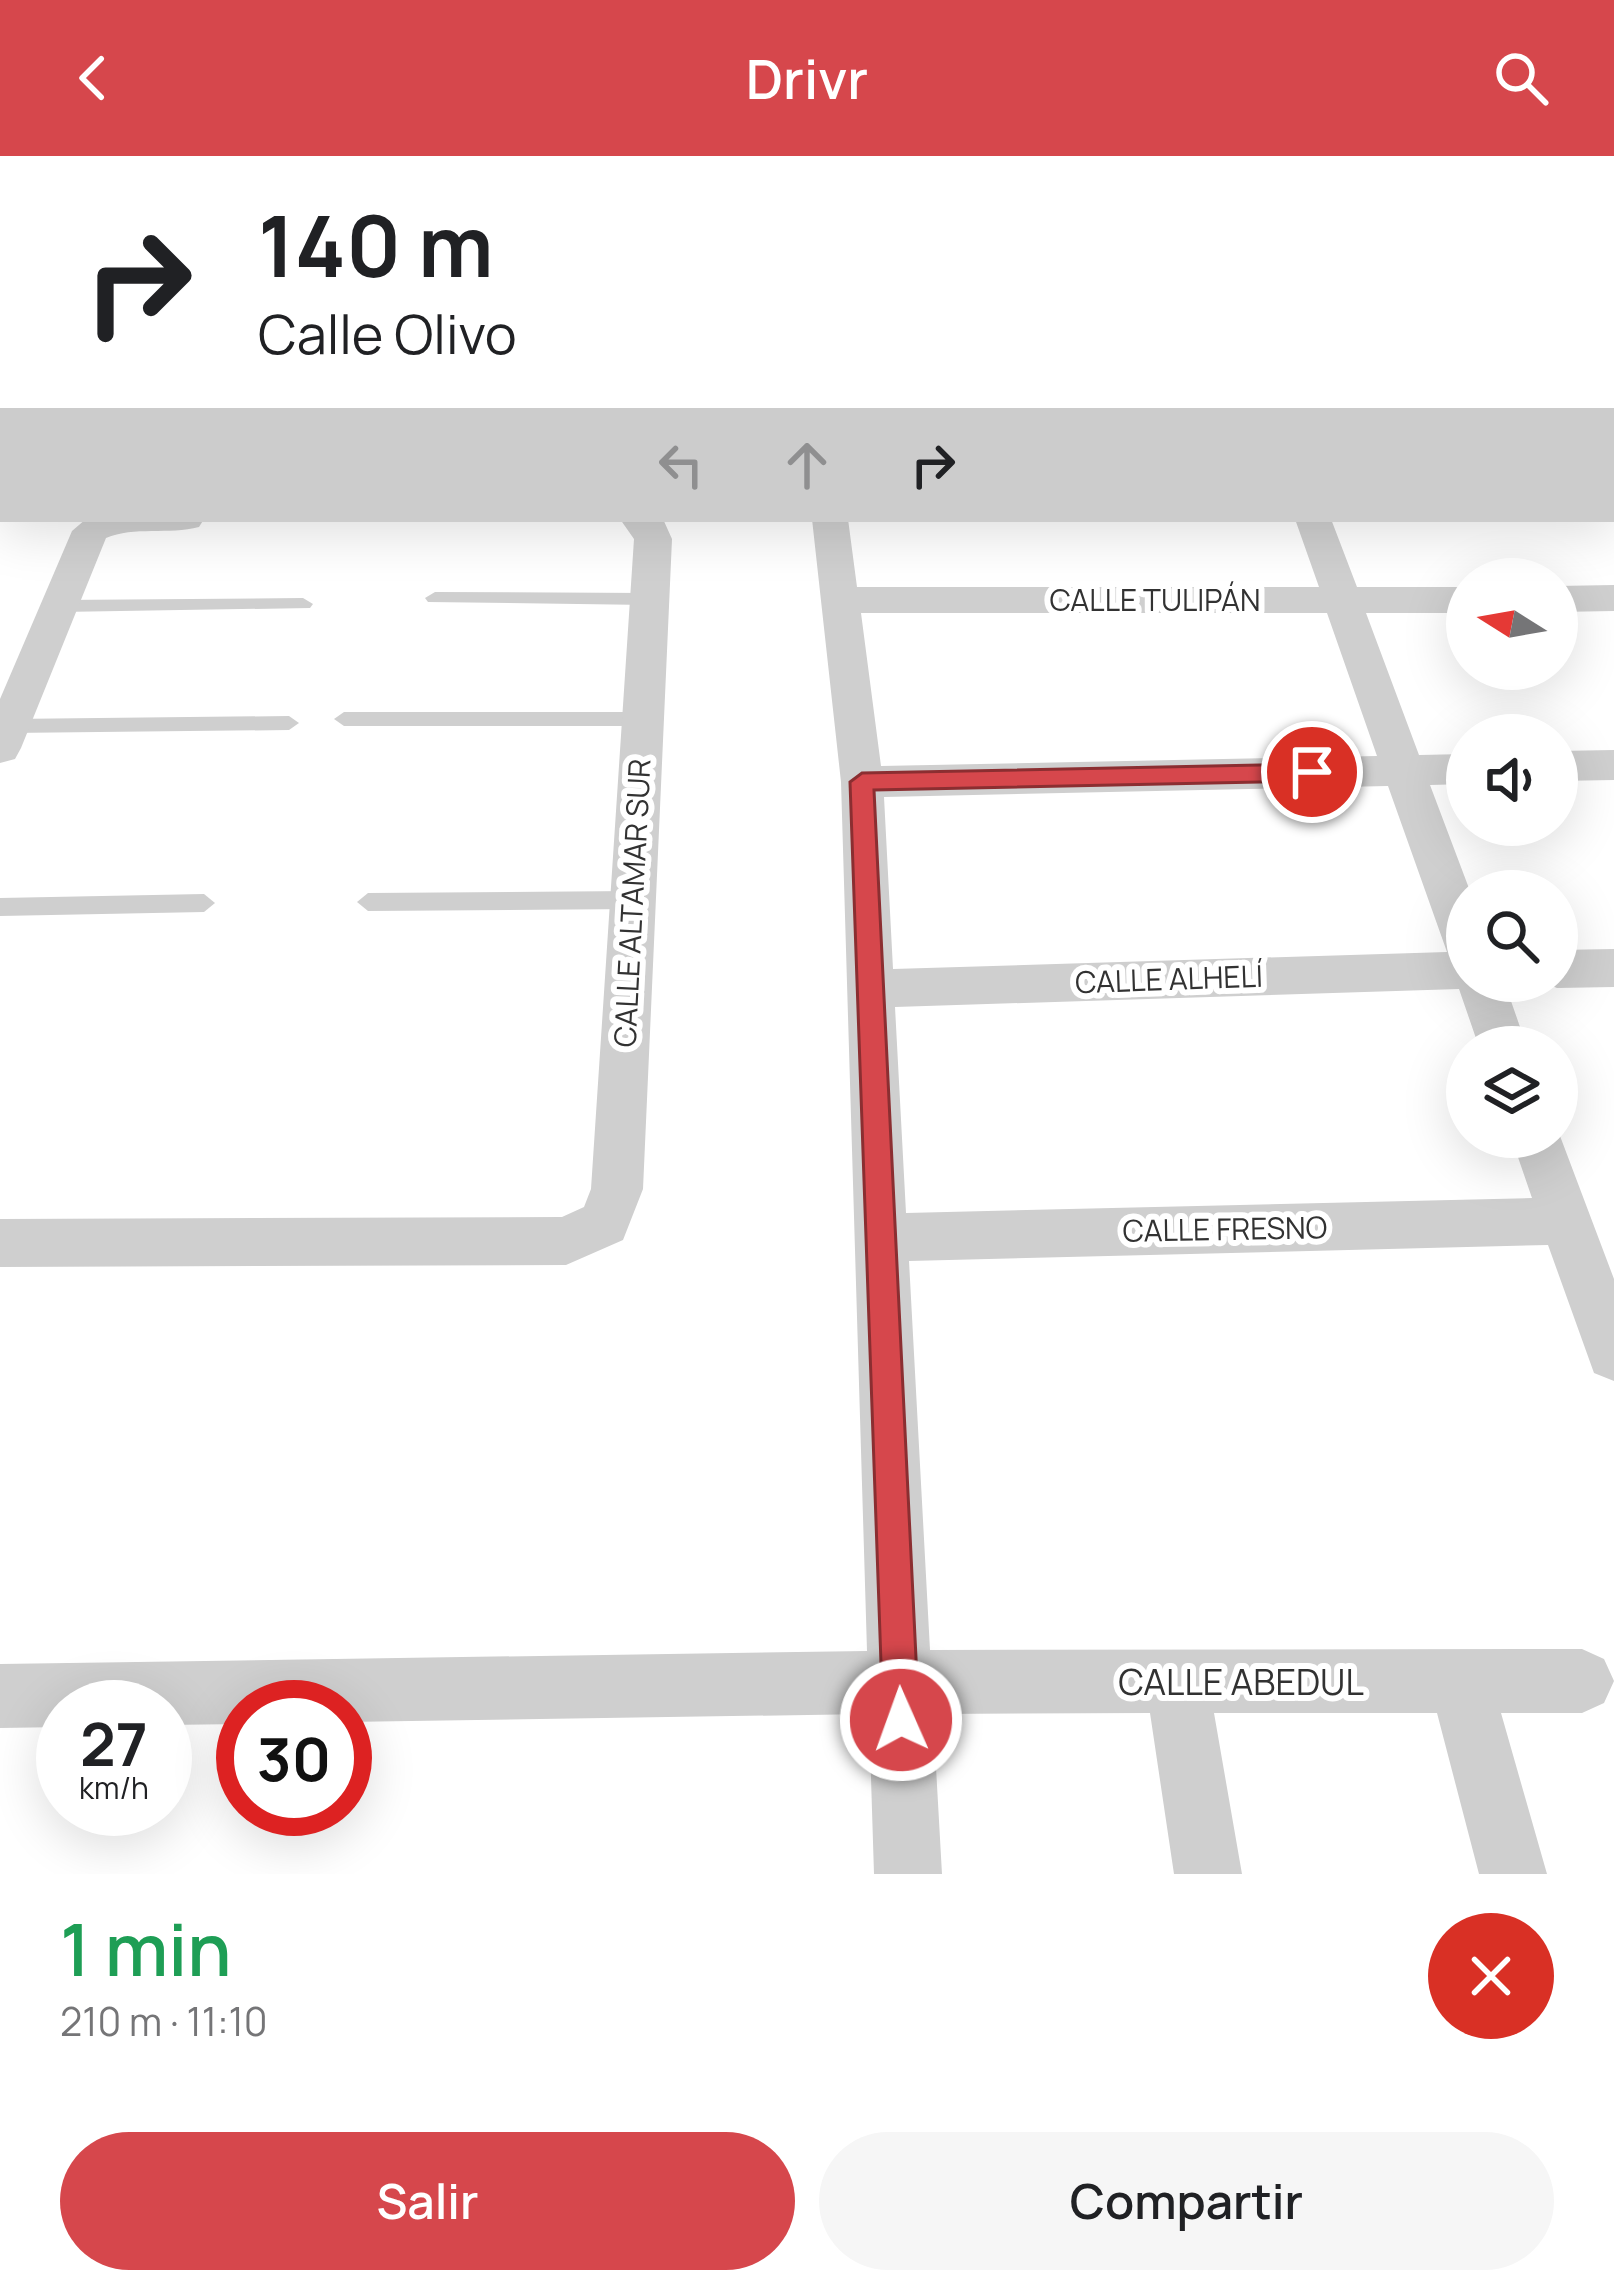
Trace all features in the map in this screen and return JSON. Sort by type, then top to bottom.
[{"type":"street","points":[[5,737],[85,539],[90,531],[112,522]]},
{"type":"street","points":[[830,522],[862,782],[908,1874]]},
{"type":"street","points":[[1314,522],[1446,889]]},
{"type":"street","name":"CALLE ALTAMAR SUR","points":[[0,1243],[566,1241],[604,1223],[617,1189],[643,719],[646,529]]},
{"type":"street","points":[[1578,599],[1614,598]]},
{"type":"street","name":"CALLE TULIPÁN","points":[[842,600],[1446,600]]},
{"type":"street","points":[[1578,766],[1614,765]]},
{"type":"street","points":[[862,782],[1446,770]]},
{"type":"street","points":[[1578,969],[1614,968]]},
{"type":"street","name":"CALLE ALHELÍ","points":[[871,989],[1446,971]]},
{"type":"street","points":[[1544,1158],[1614,1354]]},
{"type":"street","name":"CALLE FRESNO","points":[[884,1238],[1566,1221]]},
{"type":"street","name":"CALLE ABEDUL","points":[[0,1696],[899,1682],[1582,1681]]},
{"type":"street","points":[[1178,1682],[1208,1874]]},
{"type":"street","points":[[1461,1684],[1513,1874]]},
{"type":"lane","points":[[435,598],[648,599]]},
{"type":"lane","points":[[60,606],[303,604]]},
{"type":"lane","points":[[344,719],[643,719]]},
{"type":"lane","points":[[5,737],[289,723]]},
{"type":"lane","points":[[368,902],[634,900]]},
{"type":"lane","points":[[0,907],[204,903]]},
{"type":"route","points":[[901,1720],[862,782],[1312,772]]}]
